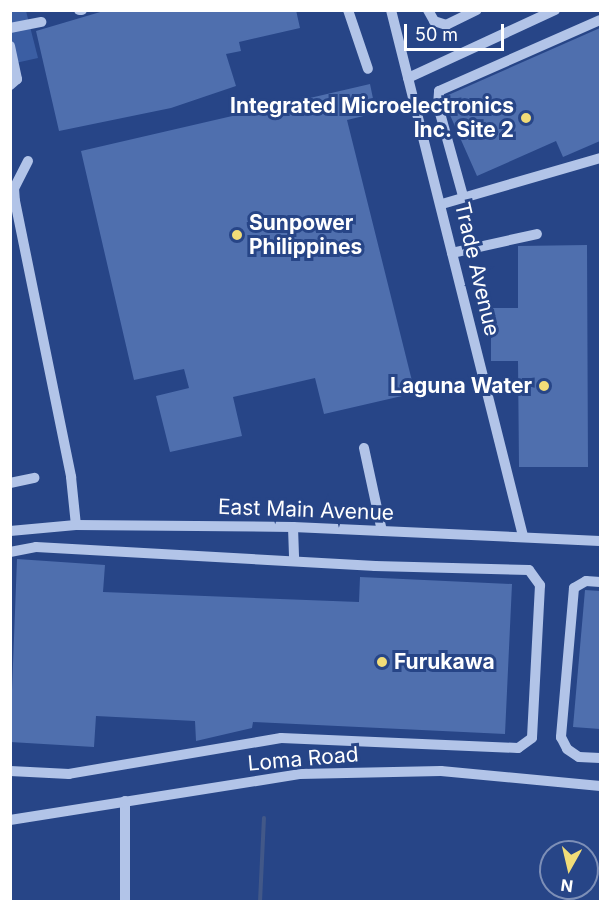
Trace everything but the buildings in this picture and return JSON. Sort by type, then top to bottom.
[{"type":"street","points":[[348,10],[368,69]]},
{"type":"street","name":"Trade Avenue","points":[[391,10],[442,204],[452,253],[523,536]]},
{"type":"street","points":[[428,10],[434,21],[446,25],[477,10]]},
{"type":"street","points":[[408,78],[555,10]]},
{"type":"street","points":[[463,196],[438,106],[439,92],[600,20]]},
{"type":"street","points":[[10,28],[41,22]]},
{"type":"street","points":[[10,46],[17,79],[10,85]]},
{"type":"street","points":[[442,204],[463,196],[600,158]]},
{"type":"street","points":[[28,161],[16,181],[15,201],[71,477],[75,525]]},
{"type":"street","points":[[452,253],[537,234]]},
{"type":"street","points":[[364,448],[382,531]]},
{"type":"street","points":[[10,483],[34,478]]},
{"type":"street","name":"East Main Avenue","points":[[10,531],[75,525],[293,527],[600,541]]},
{"type":"street","points":[[293,527],[294,560]]},
{"type":"street","points":[[10,552],[36,547],[529,570],[540,585],[532,738],[518,748],[280,738],[69,774],[10,771]]},
{"type":"street","points":[[600,582],[586,581],[574,588],[561,737],[567,749],[579,757],[600,758]]},
{"type":"street","name":"Loma Road","points":[[10,820],[300,774],[441,771],[600,786]]},
{"type":"street","points":[[125,801],[125,902]]},
{"type":"shaded area","points":[[10,11],[26,11],[38,58],[11,64]]},
{"type":"waterway","points":[[260,902],[264,818]]},
{"type":"place","name":"Integrated Microelectronics Inc. Site 2","points":[[526,118]]},
{"type":"place","name":"Sunpower Philippines","points":[[237,235]]},
{"type":"place","name":"Laguna Water","points":[[544,386]]},
{"type":"place","name":"Furukawa","points":[[382,662]]}]
